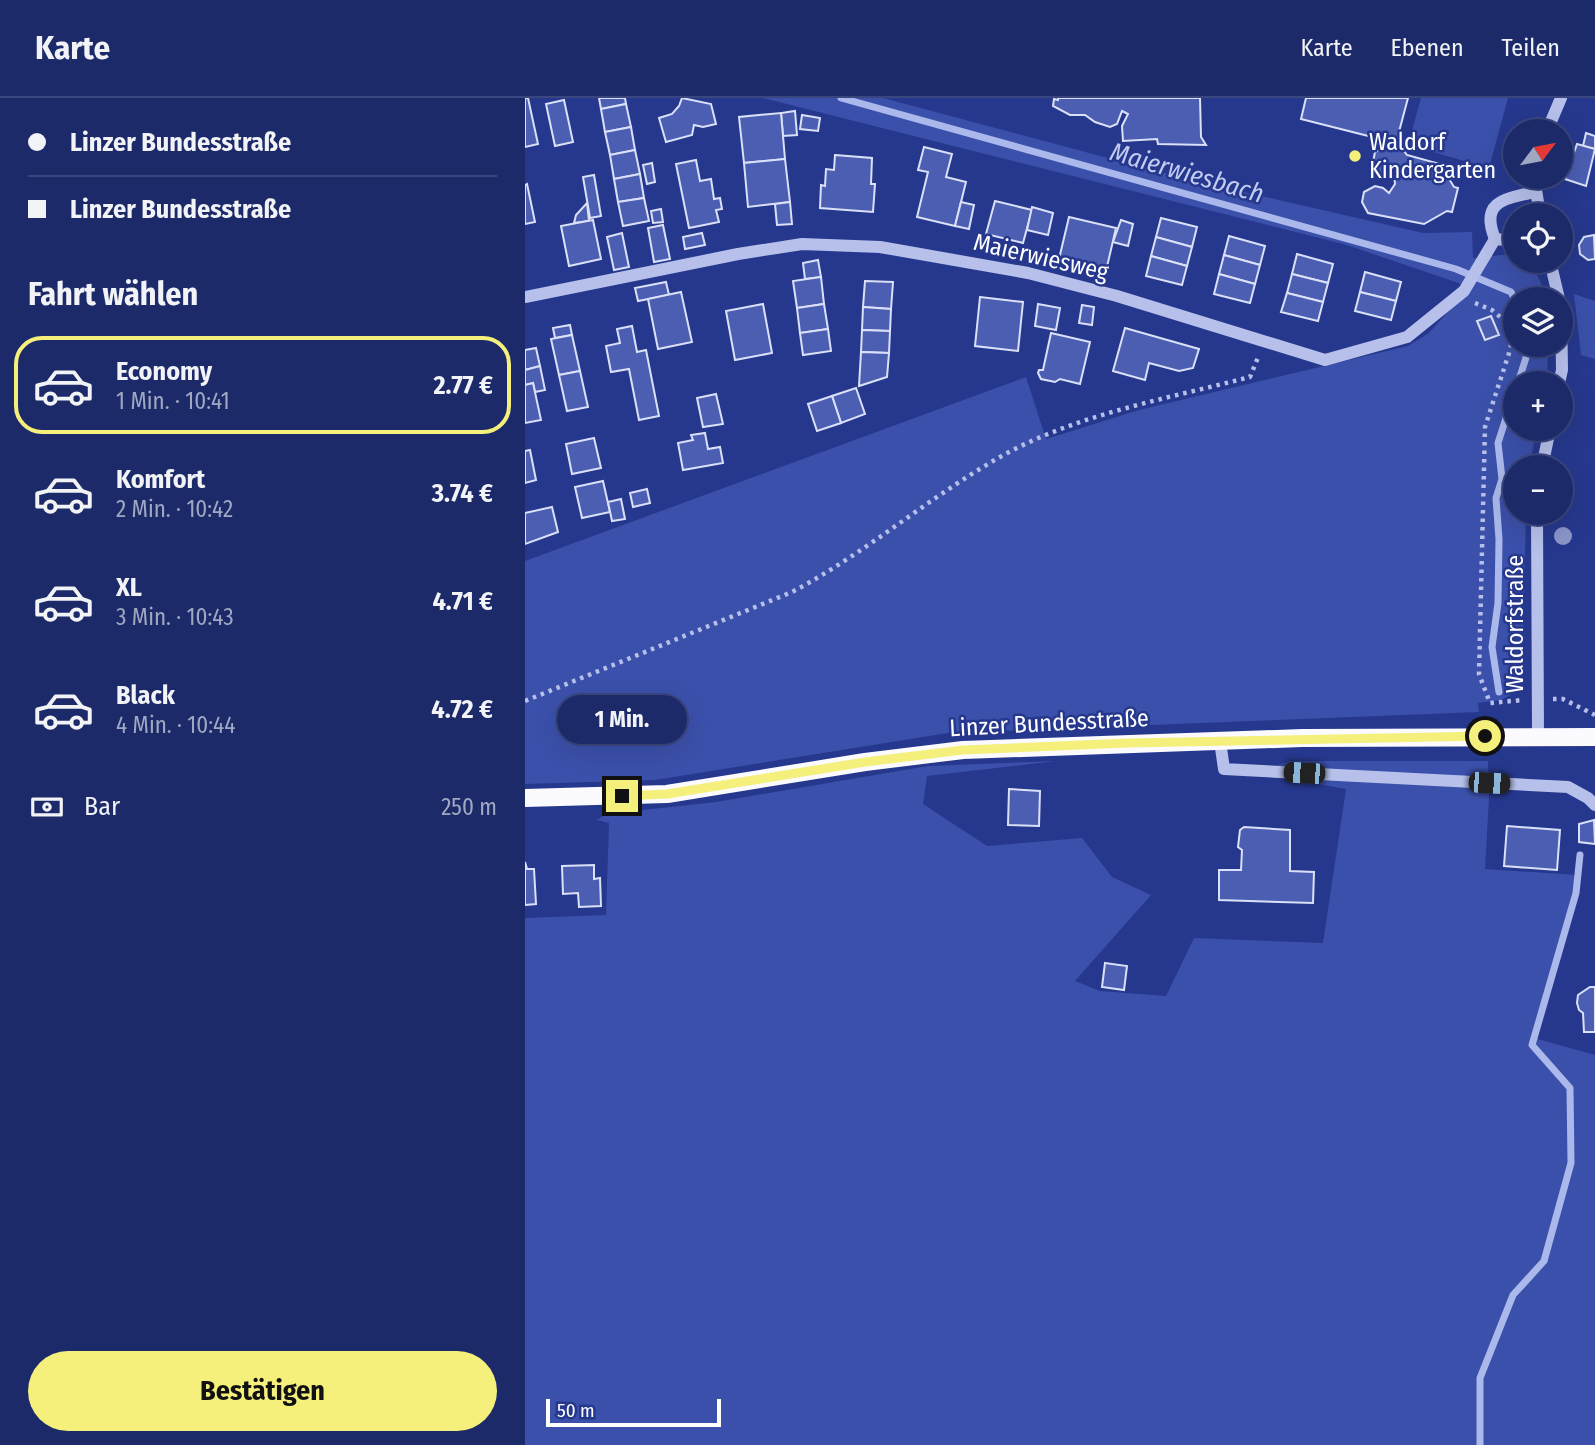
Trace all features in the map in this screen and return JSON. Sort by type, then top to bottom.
[{"type":"main road","name":"Linzer Bundesstraße","points":[[525,798],[667,794],[865,762],[963,750],[1220,741],[1595,737]]},
{"type":"street","points":[[1552,119],[1561,98]]},
{"type":"street","points":[[1535,189],[1537,203]]},
{"type":"street","points":[[1503,240],[1495,239],[1489,223],[1492,208],[1506,198],[1535,192]]},
{"type":"street","name":"Maierwiesweg","points":[[525,297],[738,254],[802,244],[880,247],[1028,273],[1117,296],[1325,360],[1407,337],[1461,294],[1495,239]]},
{"type":"street","name":"Waldorfstraße","points":[[1537,525],[1538,736]]},
{"type":"street","points":[[1220,741],[1224,769],[1568,787],[1588,797],[1595,805]]},
{"type":"path","points":[[1461,294],[1492,310],[1506,322],[1511,347],[1485,427],[1479,674],[1490,703],[1563,699],[1595,715]]},
{"type":"path","points":[[525,701],[792,592],[834,570],[988,464],[1043,435],[1250,377],[1265,342]]},
{"type":"shaded area","points":[[763,98],[883,98],[1183,178],[1423,233],[1472,232],[1473,258],[1503,255],[1503,273],[1536,273],[1542,287],[1503,287],[1503,357],[1548,357],[1547,371],[1503,371],[1503,441],[1534,441],[1532,455],[1503,455],[1503,525],[1526,525],[1522,689],[1501,700],[1478,703],[1479,712],[948,733],[655,780],[525,784],[525,561],[1026,377],[1046,439],[1139,410],[1408,346],[1429,333],[1470,287],[1347,245]]},
{"type":"shaded area","points":[[1421,98],[1508,98],[1489,168],[1408,145]]},
{"type":"shaded area","points":[[1574,294],[1595,301],[1595,359],[1581,355]]},
{"type":"shaded area","points":[[1056,761],[927,776],[923,804],[987,846],[1082,838],[1112,877],[1151,895],[1075,981],[1100,991],[1166,996],[1194,938],[1323,943],[1346,789],[1256,773],[1289,761],[1488,761],[1485,869],[1577,875],[1534,1038],[1595,1055],[1595,1445],[525,1445],[525,918],[606,915],[609,823],[597,820],[606,814],[716,802],[928,766]]},
{"type":"building","points":[[525,98],[528,98],[538,144],[525,147]]},
{"type":"building","points":[[599,98],[625,98],[626,104],[601,109]]},
{"type":"building","points":[[682,98],[711,104],[716,124],[703,127],[694,125],[692,135],[666,142],[659,118],[672,114]]},
{"type":"building","points":[[1200,98],[1201,137],[1206,145],[1158,144],[1157,139],[1123,141],[1122,126],[1128,114],[1122,111],[1117,124],[1110,127],[1085,115],[1070,115],[1053,106],[1054,99]]},
{"type":"building","points":[[1306,98],[1408,98],[1396,143],[1301,119]]},
{"type":"building","points":[[564,100],[573,142],[555,146],[546,104]]},
{"type":"building","points":[[626,104],[631,127],[605,132],[601,109]]},
{"type":"building","points":[[795,111],[797,135],[783,136],[781,113]]},
{"type":"building","points":[[781,113],[785,159],[744,163],[739,117]]},
{"type":"building","points":[[802,115],[820,118],[818,131],[800,129]]},
{"type":"building","points":[[631,127],[635,150],[610,155],[605,132]]},
{"type":"building","points":[[1586,133],[1595,136],[1595,149],[1583,146]]},
{"type":"building","points":[[1577,144],[1595,149],[1586,186],[1573,182],[1573,156]]},
{"type":"building","points":[[1386,146],[1440,164],[1454,187],[1458,188],[1452,212],[1447,211],[1424,224],[1368,213],[1362,202],[1364,192],[1375,186],[1389,193],[1395,184],[1394,173],[1379,173],[1373,162],[1375,152]]},
{"type":"building","points":[[924,147],[952,154],[946,177],[966,182],[955,226],[917,217],[928,172],[918,170]]},
{"type":"building","points":[[635,150],[640,174],[614,179],[610,155]]},
{"type":"building","points":[[835,155],[872,158],[871,184],[875,184],[873,212],[820,208],[821,185],[825,186],[826,169],[834,170]]},
{"type":"building","points":[[785,159],[790,202],[748,207],[744,163]]},
{"type":"building","points":[[696,160],[700,181],[711,179],[714,199],[720,198],[722,209],[716,210],[719,222],[689,228],[676,164]]},
{"type":"building","points":[[652,163],[655,182],[647,184],[643,165]]},
{"type":"building","points":[[640,174],[644,198],[618,202],[614,179]]},
{"type":"building","points":[[594,175],[601,216],[590,218],[583,177]]},
{"type":"building","points":[[527,184],[535,222],[525,224],[525,185]]},
{"type":"building","points":[[644,198],[649,221],[623,226],[618,202]]},
{"type":"building","points":[[995,201],[1032,210],[1023,243],[986,234]]},
{"type":"building","points":[[790,202],[792,224],[777,225],[775,204]]},
{"type":"building","points":[[961,202],[974,205],[969,229],[955,226]]},
{"type":"building","points":[[587,203],[589,221],[574,223],[576,215]]},
{"type":"building","points":[[1032,207],[1053,213],[1048,235],[1027,230]]},
{"type":"building","points":[[661,209],[663,222],[653,223],[651,211]]},
{"type":"building","points":[[1069,217],[1116,228],[1106,271],[1059,259]]},
{"type":"building","points":[[1161,218],[1197,227],[1192,247],[1156,237]]},
{"type":"building","points":[[593,220],[601,259],[569,266],[561,226]]},
{"type":"building","points":[[1121,220],[1133,224],[1128,246],[1113,242]]},
{"type":"building","points":[[663,225],[670,259],[654,262],[648,228]]},
{"type":"building","points":[[622,233],[629,267],[614,270],[607,237]]},
{"type":"building","points":[[702,233],[705,245],[685,249],[683,237]]},
{"type":"building","points":[[1594,235],[1595,259],[1588,260],[1580,254],[1579,245],[1584,237]]},
{"type":"building","points":[[1229,236],[1265,246],[1260,265],[1224,255]]},
{"type":"building","points":[[1156,237],[1192,247],[1187,266],[1151,256]]},
{"type":"building","points":[[1297,254],[1333,264],[1328,283],[1292,274]]},
{"type":"building","points":[[1224,255],[1260,265],[1255,284],[1219,274]]},
{"type":"building","points":[[1151,256],[1187,266],[1182,285],[1146,276]]},
{"type":"building","points":[[818,260],[821,277],[805,279],[803,263]]},
{"type":"building","points":[[1365,272],[1401,282],[1396,301],[1360,292]]},
{"type":"building","points":[[1219,274],[1255,284],[1250,303],[1214,294]]},
{"type":"building","points":[[1292,274],[1328,283],[1323,302],[1287,293]]},
{"type":"building","points":[[821,277],[824,304],[797,308],[793,281]]},
{"type":"building","points":[[865,281],[893,282],[891,309],[863,307]]},
{"type":"building","points":[[666,282],[669,295],[638,301],[635,288]]},
{"type":"building","points":[[681,292],[692,342],[658,349],[648,299]]},
{"type":"building","points":[[1360,292],[1396,301],[1391,320],[1355,311]]},
{"type":"building","points":[[1287,293],[1323,302],[1318,321],[1281,312]]},
{"type":"building","points":[[980,297],[1023,302],[1018,351],[975,346]]},
{"type":"building","points":[[763,304],[772,353],[735,360],[726,311]]},
{"type":"building","points":[[824,304],[828,329],[800,333],[797,308]]},
{"type":"building","points":[[1038,304],[1060,308],[1056,330],[1035,326]]},
{"type":"building","points":[[1082,305],[1094,307],[1092,325],[1079,323]]},
{"type":"building","points":[[863,307],[891,309],[890,331],[862,330]]},
{"type":"building","points":[[1491,316],[1499,335],[1485,340],[1477,321]]},
{"type":"building","points":[[570,325],[572,335],[555,338],[553,328]]},
{"type":"building","points":[[632,326],[637,352],[646,350],[659,416],[639,420],[629,369],[611,372],[606,346],[620,343],[617,329]]},
{"type":"building","points":[[1125,328],[1199,349],[1193,368],[1179,371],[1149,363],[1145,380],[1113,371]]},
{"type":"building","points":[[828,329],[831,351],[803,355],[800,333]]},
{"type":"building","points":[[862,330],[890,331],[889,353],[861,352]]},
{"type":"building","points":[[1051,333],[1090,342],[1080,384],[1060,379],[1055,382],[1041,379],[1038,373],[1043,370]]},
{"type":"building","points":[[572,335],[580,371],[559,375],[551,339]]},
{"type":"building","points":[[536,348],[540,366],[525,370],[525,350]]},
{"type":"building","points":[[861,352],[889,353],[887,377],[859,386]]},
{"type":"building","points":[[540,366],[545,390],[535,392],[533,383],[525,385],[525,370]]},
{"type":"building","points":[[580,371],[588,407],[567,411],[559,375]]},
{"type":"building","points":[[533,383],[541,420],[525,423],[525,385]]},
{"type":"building","points":[[856,388],[865,414],[841,423],[832,396]]},
{"type":"building","points":[[716,394],[723,424],[703,427],[697,398]]},
{"type":"building","points":[[832,396],[841,423],[817,431],[808,404]]},
{"type":"building","points":[[705,433],[708,449],[720,447],[723,463],[683,470],[678,443],[693,440],[691,435]]},
{"type":"building","points":[[594,438],[601,468],[572,474],[566,444]]},
{"type":"building","points":[[530,450],[536,480],[525,483],[525,451]]},
{"type":"building","points":[[603,481],[610,512],[582,518],[575,487]]},
{"type":"building","points":[[647,489],[650,503],[633,507],[630,493]]},
{"type":"building","points":[[621,499],[625,519],[612,521],[608,502]]},
{"type":"building","points":[[552,507],[558,532],[525,544],[525,513]]},
{"type":"building","points":[[1009,789],[1040,791],[1039,826],[1008,825]]},
{"type":"building","points":[[1594,820],[1595,844],[1579,842],[1579,824]]},
{"type":"building","points":[[1507,826],[1560,830],[1557,870],[1504,866]]},
{"type":"building","points":[[1244,827],[1290,830],[1290,871],[1314,872],[1313,903],[1219,900],[1219,870],[1241,870],[1242,850],[1238,847],[1240,830]]},
{"type":"building","points":[[525,862],[527,869],[534,869],[536,904],[525,905]]},
{"type":"building","points":[[594,865],[594,879],[600,878],[601,906],[579,907],[578,893],[563,894],[562,866]]},
{"type":"building","points":[[1105,963],[1127,966],[1124,990],[1102,987]]},
{"type":"building","points":[[1590,987],[1595,987],[1595,1032],[1584,1032],[1583,1013],[1577,1003],[1578,995]]},
{"type":"waterway","name":"Maierwiesbach","points":[[841,98],[1456,269],[1503,289]]},
{"type":"waterway","name":"Maierwiesbach","points":[[1522,371],[1526,357]]},
{"type":"waterway","name":"Maierwiesbach","points":[[1499,692],[1492,647],[1498,603],[1499,539],[1496,498],[1502,479],[1498,443],[1503,427]]},
{"type":"waterway","points":[[1480,1445],[1480,1378],[1513,1295],[1544,1261],[1571,1163],[1570,1088],[1532,1045],[1576,893],[1580,855]]},
{"type":"place","name":"Waldorf Kindergarten","points":[[1355,156]]},
{"type":"route","points":[[622,796],[667,794],[865,762],[963,750],[1302,738],[1485,736]]}]
